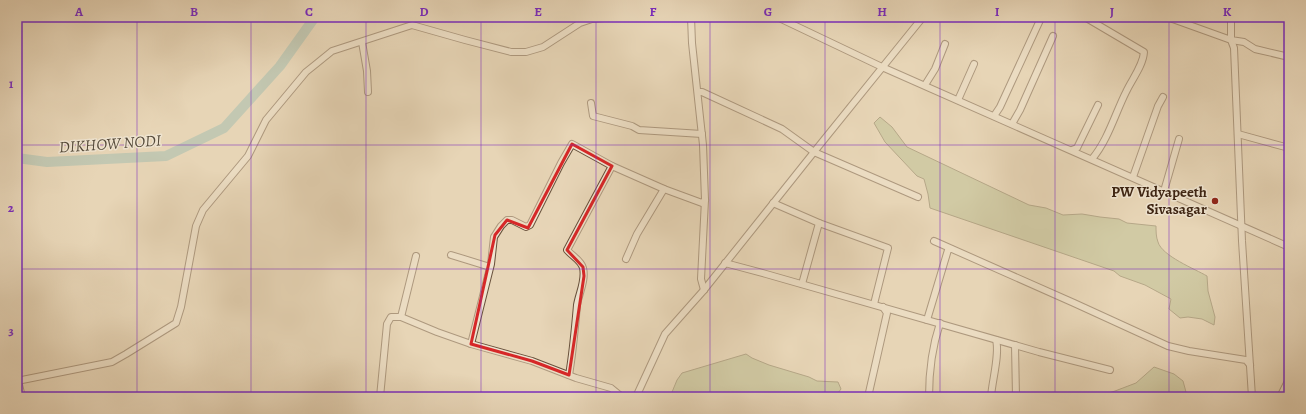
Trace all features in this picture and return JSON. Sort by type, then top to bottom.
[{"type":"street","points":[[22,397],[18,381],[112,362],[176,323],[181,307],[196,226],[203,210],[248,156],[266,120],[306,72],[332,51],[412,25],[511,52],[526,52],[543,48],[580,23],[592,19],[617,17]]},
{"type":"street","points":[[691,17],[692,43],[702,134],[705,200],[701,279],[704,290]]},
{"type":"street","points":[[777,17],[924,86],[1289,247]]},
{"type":"street","points":[[636,397],[666,334],[704,290],[882,67],[924,17]]},
{"type":"street","points":[[994,116],[1000,107],[1041,18],[1038,17]]},
{"type":"street","points":[[1167,17],[1231,40],[1244,42],[1255,49],[1289,57]]},
{"type":"street","points":[[1231,17],[1231,40],[1234,48],[1252,397]]},
{"type":"street","points":[[1088,20],[1144,52],[1143,60],[1099,150],[1092,159]]},
{"type":"street","points":[[1012,124],[1020,110],[1053,36]]},
{"type":"street","points":[[362,42],[367,71],[368,92]]},
{"type":"street","points":[[924,86],[935,69],[945,44]]},
{"type":"street","points":[[958,100],[974,64]]},
{"type":"street","points":[[698,92],[709,95],[782,129],[814,152],[918,197]]},
{"type":"street","points":[[1133,177],[1158,106],[1163,97]]},
{"type":"street","points":[[591,103],[593,116],[632,126],[639,130],[702,134]]},
{"type":"street","points":[[1072,150],[1077,148],[1098,105]]},
{"type":"street","points":[[1238,134],[1289,148]]},
{"type":"street","points":[[1164,191],[1179,140]]},
{"type":"street","points":[[471,344],[490,267],[494,237],[506,220],[528,227],[530,225],[572,144],[612,166],[664,189],[702,203],[705,200]]},
{"type":"street","points":[[569,375],[574,348],[578,303],[584,276],[583,267],[567,250],[612,166]]},
{"type":"street","points":[[626,259],[637,234],[664,189]]},
{"type":"street","points":[[773,203],[819,223],[888,248],[874,304]]},
{"type":"street","points":[[802,284],[819,223]]},
{"type":"street","points":[[934,241],[1168,346],[1189,351],[1246,360],[1250,365]]},
{"type":"street","points":[[927,320],[948,250],[951,249]]},
{"type":"street","points":[[451,255],[490,267]]},
{"type":"street","points":[[401,317],[416,256]]},
{"type":"street","points":[[725,263],[874,304],[996,340],[1110,370]]},
{"type":"street","points":[[868,397],[886,313],[883,307]]},
{"type":"street","points":[[380,397],[387,324],[391,317],[401,317],[471,344],[532,361],[569,375],[611,388],[622,397]]},
{"type":"street","points":[[929,397],[932,352],[940,323]]},
{"type":"street","points":[[991,397],[998,347],[996,340]]},
{"type":"street","points":[[1015,345],[1016,397]]},
{"type":"street","points":[[1280,397],[1289,379]]},
{"type":"highlighted area","points":[[572,144],[612,166],[567,250],[583,267],[584,276],[569,375],[532,361],[471,344],[495,235],[507,220],[528,228]]},
{"type":"green space","points":[[880,117],[892,127],[907,147],[1029,205],[1046,208],[1063,215],[1082,214],[1119,219],[1127,223],[1156,226],[1156,236],[1158,242],[1166,252],[1180,262],[1207,276],[1208,291],[1215,317],[1214,325],[1202,319],[1188,317],[1180,318],[1169,309],[1171,299],[1145,285],[1120,276],[1114,271],[930,208],[924,179],[917,176],[885,142],[874,123]]},
{"type":"green space","points":[[746,354],[769,365],[809,377],[817,381],[838,382],[841,389],[835,397],[670,397],[677,380],[682,373]]},
{"type":"green space","points":[[1154,367],[1174,374],[1183,381],[1186,392],[1176,397],[1095,397],[1136,383]]},
{"type":"waterway","name":"DIKHOW NODI","points":[[17,158],[47,162],[166,156],[224,128],[280,66],[315,17]]},
{"type":"place","name":"PW Vidyapeeth Sivasagar","points":[[1215,201]]}]
